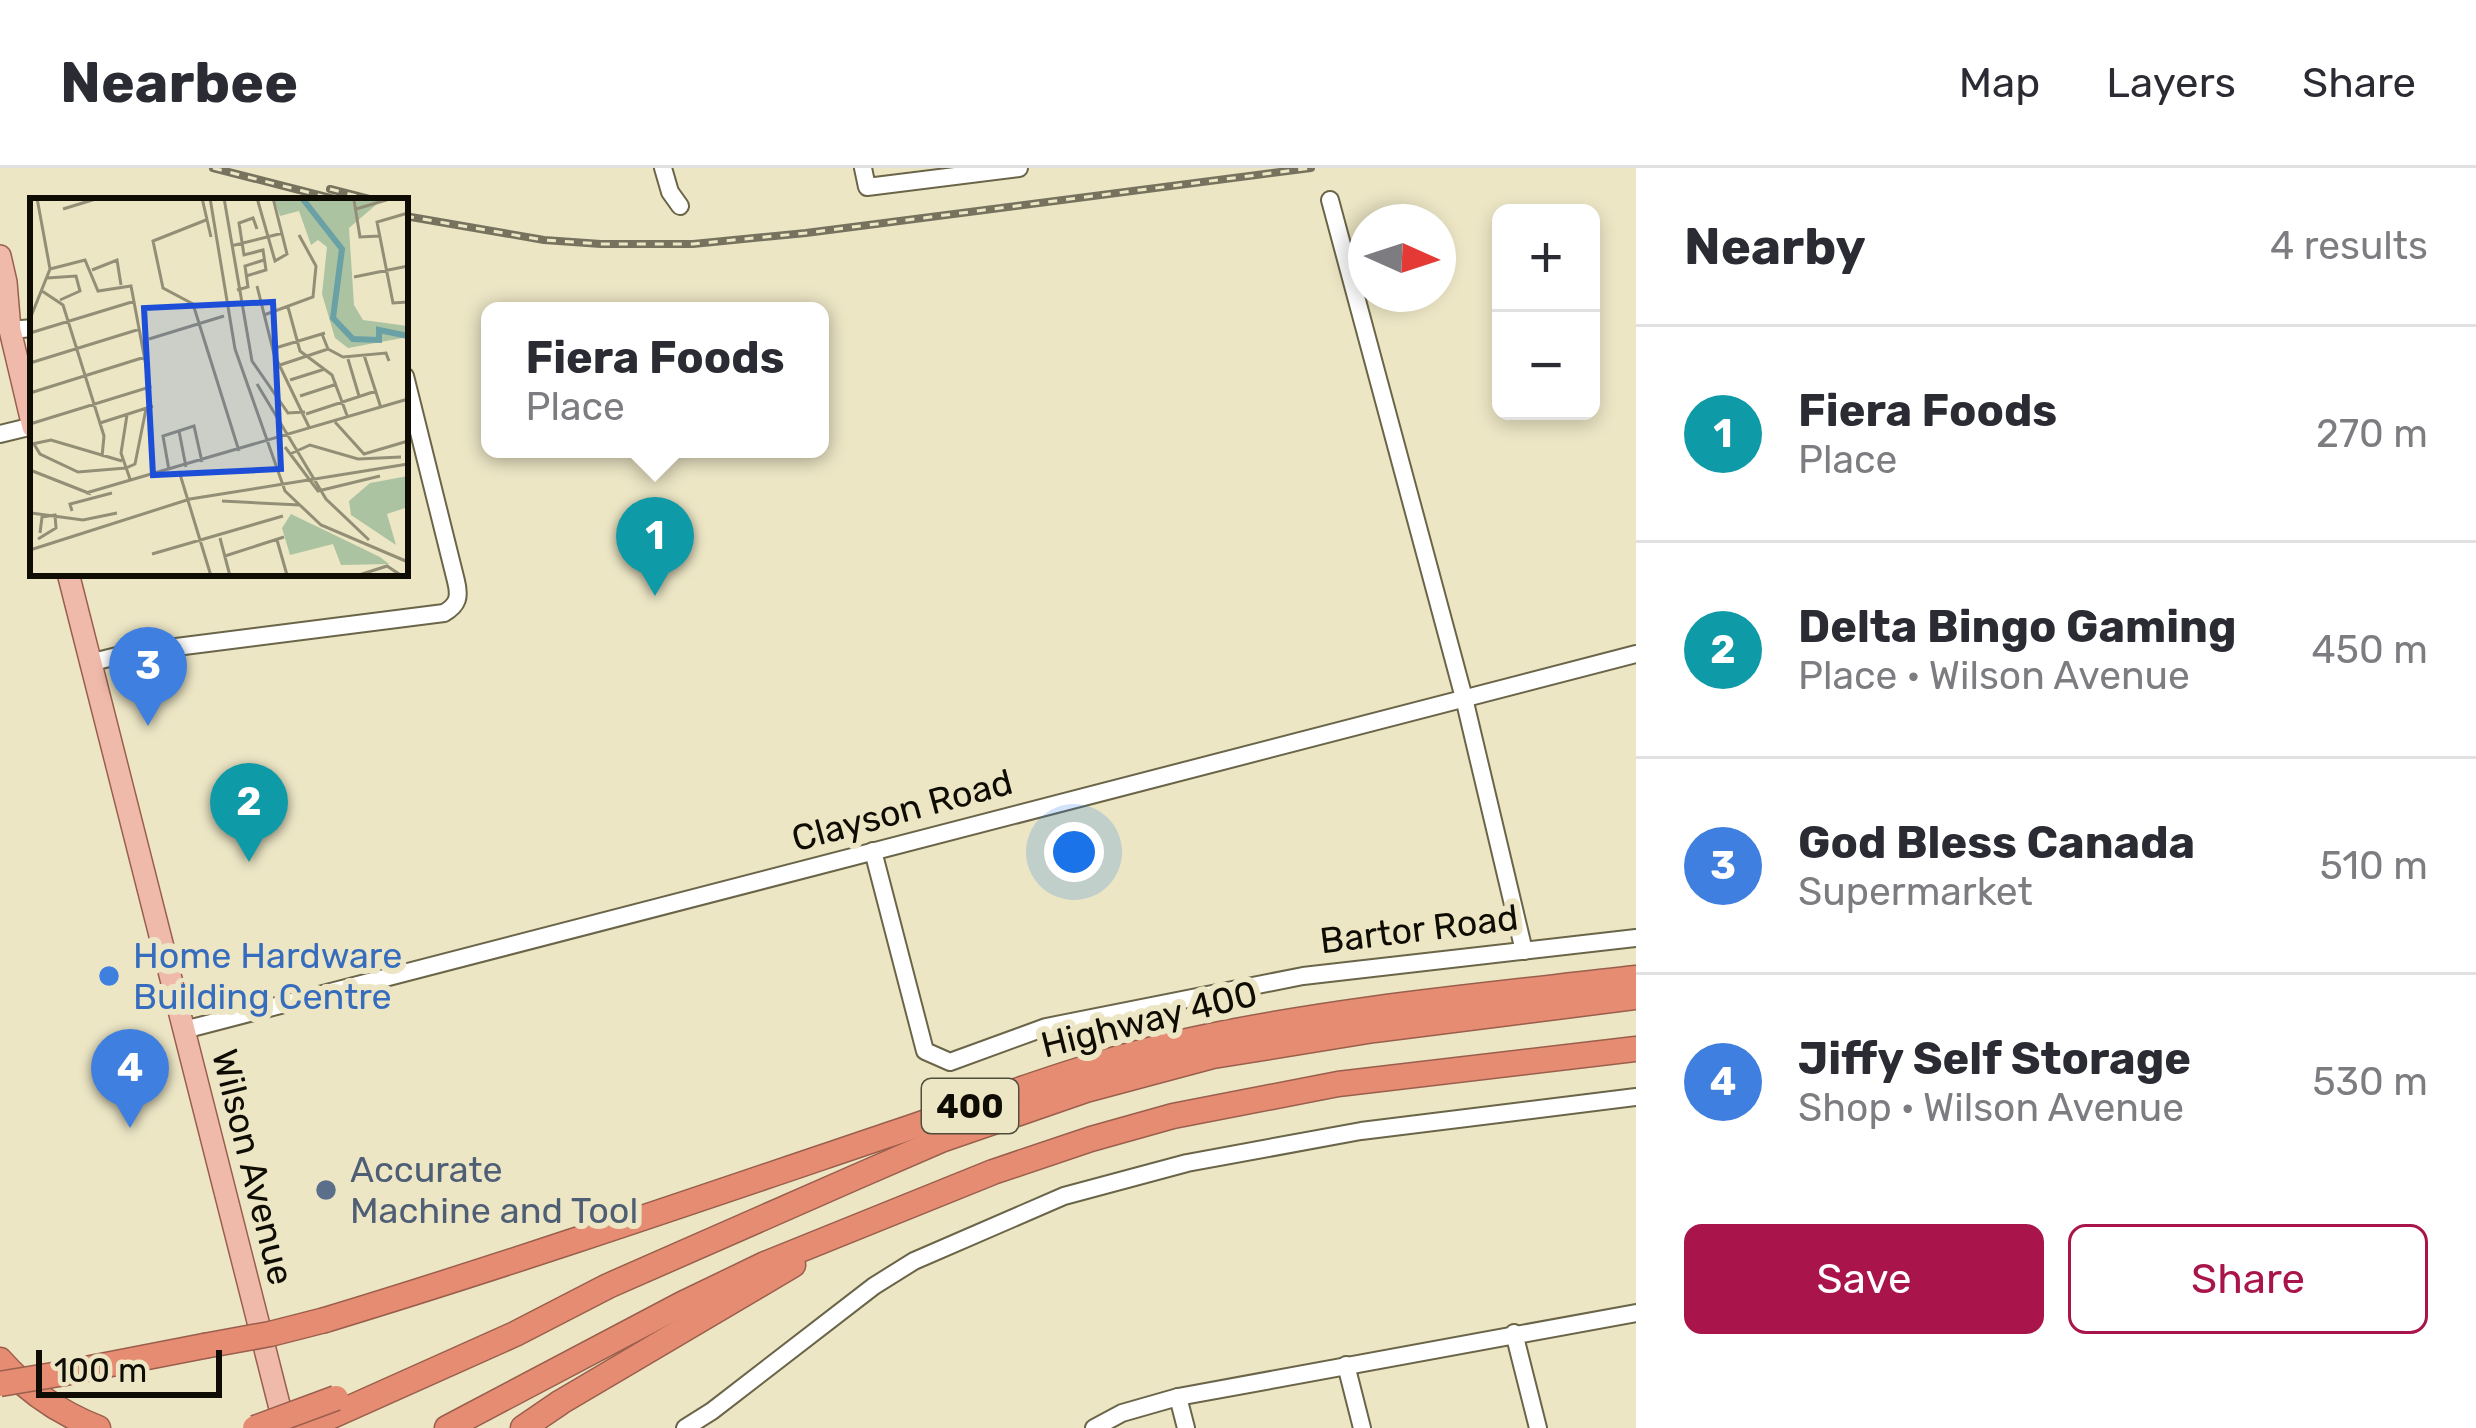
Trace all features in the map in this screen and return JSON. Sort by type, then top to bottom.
[{"type":"highway","name":"Highway 400","points":[[0,1384],[325,1320],[661,1212],[1050,1078],[1193,1039],[1320,1017],[1636,978]]},
{"type":"highway","points":[[305,1428],[339,1404],[512,1320],[608,1286],[941,1140],[1086,1090],[1213,1055],[1636,998]]},
{"type":"highway","name":"400","points":[[447,1428],[766,1264],[993,1172],[1091,1139],[1173,1116],[1338,1084],[1636,1049]]},
{"type":"highway","points":[[523,1428],[848,1231]]},
{"type":"highway","points":[[0,1360],[33,1393],[98,1428]]},
{"type":"highway","points":[[255,1428],[339,1404]]},
{"type":"main road","points":[[0,256],[6,282],[5,321],[30,415]]},
{"type":"main road","name":"Wilson Avenue","points":[[69,576],[285,1428]]},
{"type":"street","points":[[663,168],[680,206]]},
{"type":"street","points":[[865,177],[1018,168]]},
{"type":"street","points":[[1330,200],[1464,698],[1524,951]]},
{"type":"street","points":[[89,663],[129,653],[443,613],[452,608],[459,593],[413,449],[408,403]]},
{"type":"street","points":[[0,434],[30,427]]},
{"type":"street","name":"Clayson Road","points":[[184,1030],[1636,654]]},
{"type":"street","name":"Bartor Road","points":[[873,851],[925,1051],[950,1062],[1034,1030],[1304,976],[1636,938]]},
{"type":"street","points":[[685,1428],[902,1268],[1064,1196],[1187,1163],[1361,1131],[1636,1097]]},
{"type":"street","points":[[1094,1428],[1122,1413],[1178,1396],[1636,1312]]},
{"type":"street","points":[[1514,1333],[1538,1428]]},
{"type":"street","points":[[1346,1365],[1362,1428]]},
{"type":"street","points":[[1178,1396],[1186,1428]]},
{"type":"railway","points":[[213,168],[330,198]]},
{"type":"railway","points":[[408,217],[544,240],[693,244],[1311,168]]},
{"type":"railway","points":[[330,189],[365,198]]},
{"type":"place","name":"Fiera Foods","points":[[655,596]]},
{"type":"place","name":"God Bless Canada","points":[[148,726]]},
{"type":"place","name":"Delta Bingo Gaming","points":[[249,862]]},
{"type":"place","name":"Home Hardware Building Centre","points":[[109,976]]},
{"type":"place","name":"Jiffy Self Storage","points":[[130,1128]]},
{"type":"place","name":"Accurate Machine and Tool","points":[[326,1190]]}]
